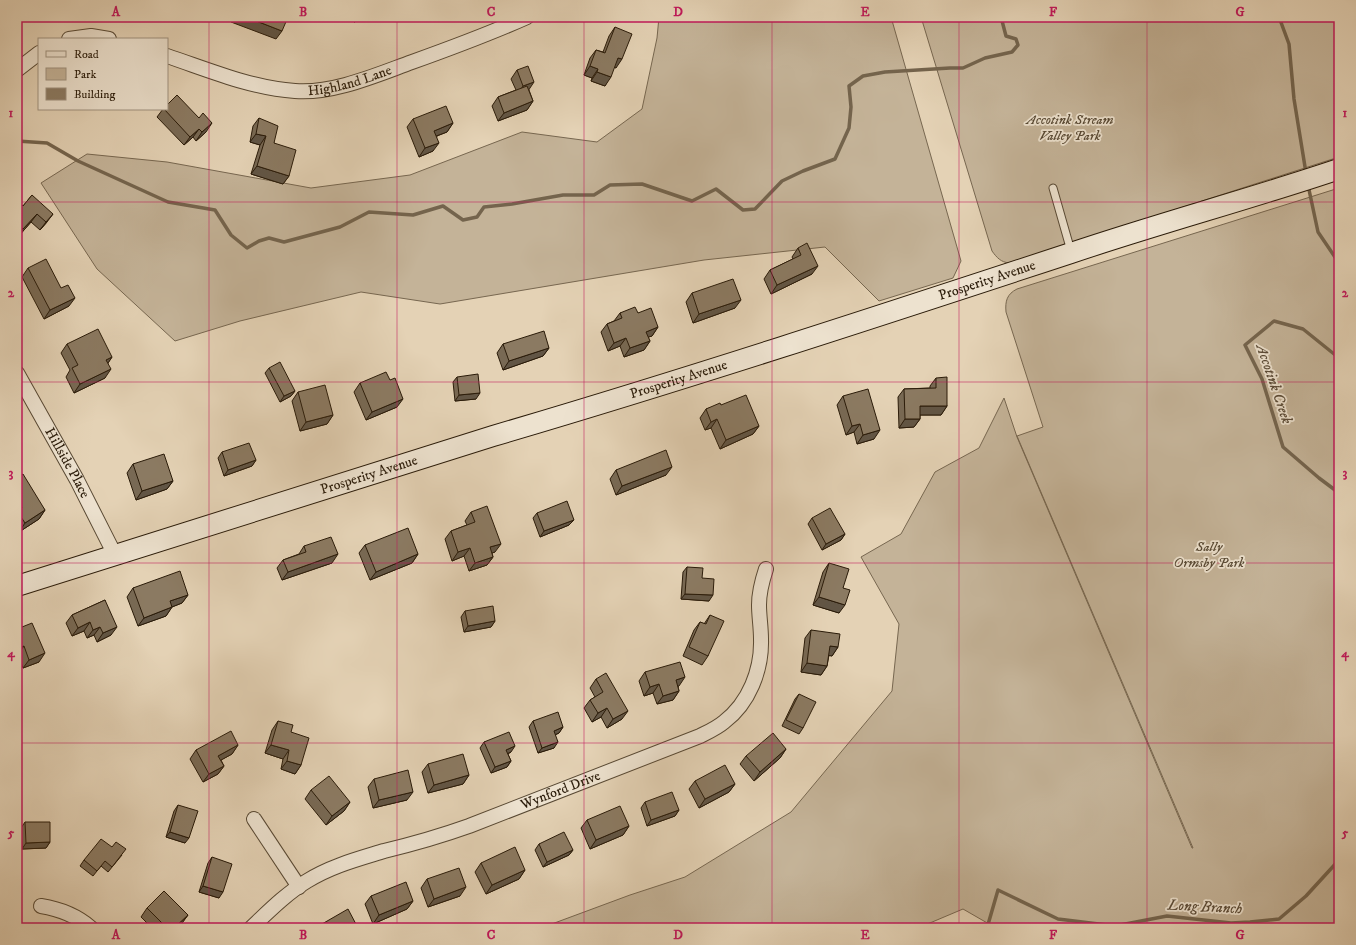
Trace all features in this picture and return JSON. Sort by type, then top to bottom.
[{"type":"main road","name":"Prosperity Avenue","points":[[17,586],[963,289],[1071,252],[1337,170]]},
{"type":"street","name":"Highland Lane","points":[[168,56],[249,83],[270,88],[296,91],[316,91],[338,87],[395,68],[492,33],[527,17]]},
{"type":"street","points":[[76,38],[90,36],[103,38]]},
{"type":"street","points":[[17,70],[38,54]]},
{"type":"street","name":"Hillside Place","points":[[17,373],[77,480],[114,555]]},
{"type":"street","name":"Wynford Drive","points":[[251,928],[298,887],[325,871],[355,860],[448,834],[700,736],[718,727],[739,708],[749,693],[756,676],[760,659],[761,639],[759,603],[761,586],[766,569]]},
{"type":"street","points":[[254,819],[298,887]]},
{"type":"street","points":[[41,906],[56,908],[72,914],[91,928]]},
{"type":"lane","points":[[1053,188],[1071,252]]},
{"type":"green space","points":[[659,17],[891,17],[961,261],[953,278],[879,301],[825,247],[704,260],[440,304],[361,292],[240,321],[175,341],[97,269],[41,183],[87,154],[167,162],[311,188],[410,175],[522,132],[597,142],[642,109],[657,38]]},
{"type":"green space","name":"Accotink Stream Valley Park","points":[[921,17],[1339,17],[1339,157],[1009,263],[1001,261],[992,251]]},
{"type":"green space","name":"Sally Ormsby Park","points":[[1339,188],[1339,928],[991,928],[990,925],[988,926],[989,924],[963,909],[918,928],[541,928],[630,895],[685,877],[791,812],[892,691],[899,624],[861,557],[901,534],[935,472],[979,448],[1004,398],[1017,437],[1193,848],[1017,436],[1043,427],[1006,312],[1006,301],[1011,293],[1017,289]]},
{"type":"building","points":[[246,17],[288,17],[282,31]]},
{"type":"building","points":[[615,27],[632,34],[622,59],[618,58],[611,77],[597,72],[598,69],[590,66],[596,50],[605,53]]},
{"type":"building","points":[[528,66],[534,82],[523,86],[517,70]]},
{"type":"building","points":[[527,86],[533,101],[504,113],[498,97]]},
{"type":"building","points":[[177,95],[199,118],[203,113],[212,123],[202,132],[199,129],[190,137],[165,110],[168,110],[168,104]]},
{"type":"building","points":[[446,106],[453,123],[434,131],[439,143],[425,148],[413,119]]},
{"type":"building","points":[[259,118],[278,126],[274,143],[296,150],[289,176],[257,166],[266,136],[256,134]]},
{"type":"building","points":[[32,195],[53,214],[46,222],[37,214],[23,229],[17,224],[17,202],[18,201],[23,206]]},
{"type":"building","points":[[807,243],[818,266],[777,285],[770,270],[801,255],[798,248]]},
{"type":"building","points":[[46,259],[61,288],[68,285],[75,298],[50,310],[28,268]]},
{"type":"building","points":[[733,279],[741,300],[699,314],[692,293]]},
{"type":"building","points":[[635,307],[638,313],[651,308],[658,327],[646,332],[650,341],[630,348],[626,338],[614,343],[607,324],[622,318],[620,313]]},
{"type":"building","points":[[98,329],[112,357],[106,360],[111,369],[80,384],[72,368],[78,365],[67,344]]},
{"type":"building","points":[[544,331],[549,348],[509,361],[503,344]]},
{"type":"building","points":[[280,362],[295,391],[284,396],[269,368]]},
{"type":"building","points":[[386,372],[390,380],[395,378],[403,399],[372,412],[360,383]]},
{"type":"building","points":[[478,374],[480,393],[459,395],[457,377]]},
{"type":"building","points":[[947,377],[947,406],[920,406],[920,419],[905,419],[904,389],[936,388],[936,378]]},
{"type":"building","points":[[325,385],[333,415],[306,422],[298,392]]},
{"type":"building","points":[[868,389],[880,430],[863,435],[860,424],[852,426],[843,396]]},
{"type":"building","points":[[746,395],[759,426],[726,440],[717,419],[711,422],[706,409]]},
{"type":"building","points":[[249,443],[256,460],[228,470],[222,452]]},
{"type":"building","points":[[666,450],[672,467],[622,486],[616,470]]},
{"type":"building","points":[[164,454],[173,481],[142,491],[133,464]]},
{"type":"building","points":[[23,474],[45,510],[25,523],[17,511],[22,508],[17,499],[17,478]]},
{"type":"building","points":[[567,501],[574,520],[544,531],[537,513]]},
{"type":"building","points":[[487,506],[501,544],[490,547],[493,557],[475,563],[470,548],[458,552],[451,531],[475,522],[471,512]]},
{"type":"building","points":[[830,508],[845,534],[826,544],[812,518]]},
{"type":"building","points":[[408,528],[418,554],[376,572],[365,545]]},
{"type":"building","points":[[331,537],[338,554],[288,572],[283,560],[306,552],[304,546]]},
{"type":"building","points":[[829,563],[849,569],[843,588],[850,590],[845,605],[819,597]]},
{"type":"building","points":[[687,567],[703,568],[702,578],[714,579],[713,595],[685,594]]},
{"type":"building","points":[[180,571],[188,595],[170,601],[172,607],[144,618],[133,588]]},
{"type":"building","points":[[105,600],[117,627],[103,633],[100,627],[93,630],[90,622],[78,628],[72,615]]},
{"type":"building","points":[[493,606],[495,621],[468,626],[465,611]]},
{"type":"building","points":[[710,615],[724,621],[708,656],[689,647],[700,622],[706,624]]},
{"type":"building","points":[[32,623],[45,653],[29,660],[24,646],[17,649],[17,629]]},
{"type":"building","points":[[811,630],[840,634],[838,647],[830,646],[827,666],[807,663]]},
{"type":"building","points":[[680,662],[685,677],[676,680],[679,691],[663,696],[659,684],[650,687],[645,672]]},
{"type":"building","points":[[606,673],[628,711],[613,719],[607,708],[598,713],[590,700],[603,692],[596,679]]},
{"type":"building","points":[[799,694],[816,702],[803,728],[786,720]]},
{"type":"building","points":[[558,712],[563,727],[554,731],[558,742],[542,748],[533,721]]},
{"type":"building","points":[[278,721],[293,725],[291,732],[309,738],[301,765],[287,761],[289,750],[271,745]]},
{"type":"building","points":[[231,731],[238,745],[218,756],[224,766],[209,774],[196,750]]},
{"type":"building","points":[[509,732],[515,746],[506,750],[511,761],[495,767],[484,742]]},
{"type":"building","points":[[773,733],[786,749],[760,772],[746,756]]},
{"type":"building","points":[[463,754],[469,775],[434,785],[428,764]]},
{"type":"building","points":[[725,765],[735,784],[705,799],[695,781]]},
{"type":"building","points":[[408,770],[413,792],[379,800],[374,779]]},
{"type":"building","points":[[329,776],[350,802],[332,816],[311,790]]},
{"type":"building","points":[[672,792],[679,810],[651,820],[645,802]]},
{"type":"building","points":[[178,805],[198,811],[189,838],[170,832]]},
{"type":"building","points":[[620,806],[629,826],[596,840],[587,820]]},
{"type":"building","points":[[25,822],[50,822],[50,842],[26,843]]},
{"type":"building","points":[[564,832],[573,850],[547,862],[539,844]]},
{"type":"building","points":[[101,839],[112,847],[116,842],[126,849],[112,867],[105,861],[97,871],[84,860]]},
{"type":"building","points":[[515,847],[525,870],[492,885],[481,863]]},
{"type":"building","points":[[212,857],[232,864],[223,892],[203,886]]},
{"type":"building","points":[[459,868],[466,887],[434,899],[427,879]]},
{"type":"building","points":[[406,882],[413,901],[379,915],[371,896]]},
{"type":"building","points":[[164,891],[188,915],[174,928],[167,928],[147,908]]},
{"type":"building","points":[[348,909],[358,928],[324,928],[322,924]]},
{"type":"waterway","points":[[17,141],[47,143],[78,161],[168,202],[215,210],[231,235],[247,248],[259,241],[269,238],[284,242],[340,227],[369,212],[413,215],[443,206],[463,220],[477,217],[484,207],[512,204],[563,195],[594,195],[610,185],[642,184],[692,201],[716,189],[743,210],[755,209],[782,181],[835,159],[849,128],[851,107],[849,86],[863,76],[885,72],[963,68],[985,58],[1012,52],[1018,45],[1016,39],[1006,36],[1001,17]]},
{"type":"waterway","name":"Accotink Creek","points":[[1279,17],[1289,44],[1294,99],[1306,173]]},
{"type":"waterway","name":"Accotink Creek","points":[[1308,185],[1318,232],[1339,263]]},
{"type":"waterway","name":"Accotink Creek","points":[[1339,358],[1303,329],[1274,321],[1245,345],[1262,379],[1283,447],[1339,493]]},
{"type":"waterway","name":"Long Branch","points":[[987,928],[998,890],[1058,919],[1115,926],[1167,916],[1231,923],[1279,919],[1306,896],[1339,860]]}]
